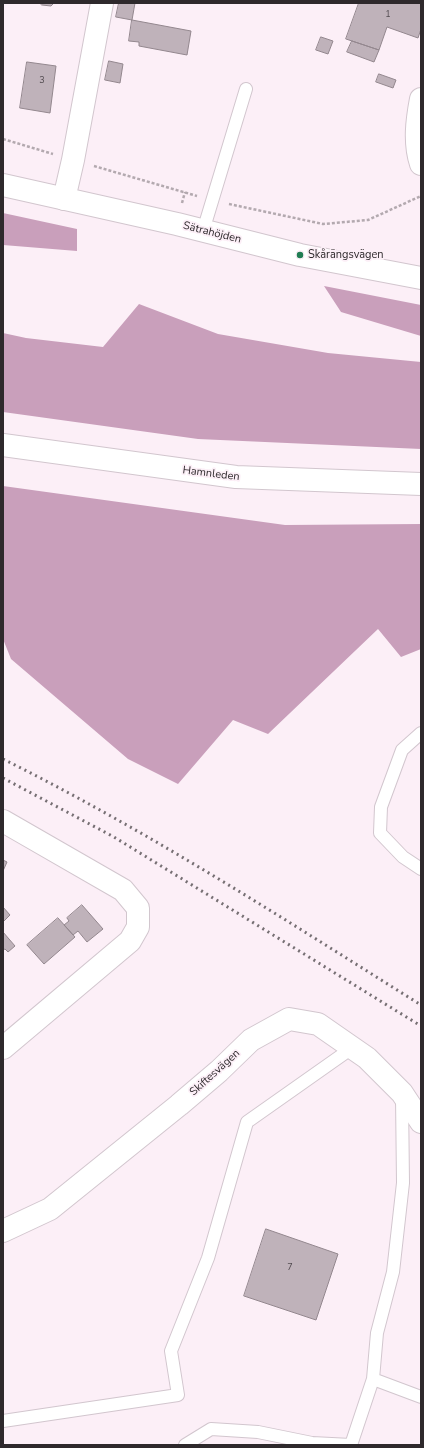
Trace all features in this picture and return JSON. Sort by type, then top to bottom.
[{"type":"street","points":[[64,200],[73,160],[102,3]]},
{"type":"street","points":[[421,99],[417,120],[417,153],[421,164]]},
{"type":"street","name":"Sätrahöjden","points":[[3,185],[300,255],[421,278]]},
{"type":"street","name":"Hamnleden","points":[[3,445],[236,477],[421,484]]},
{"type":"street","points":[[3,821],[123,890],[138,908],[138,927],[130,941],[3,1048]]},
{"type":"street","name":"Skiftesvägen","points":[[3,1231],[50,1209],[179,1105],[251,1040],[289,1019],[318,1024],[367,1058],[402,1093],[421,1122]]},
{"type":"lane","points":[[203,231],[246,89]]},
{"type":"lane","points":[[421,733],[402,750],[381,807],[380,833],[403,857],[421,869]]},
{"type":"lane","points":[[3,1421],[178,1395],[171,1350],[208,1258],[247,1122],[352,1048]]},
{"type":"lane","points":[[185,1445],[211,1430],[258,1432],[312,1443],[351,1445],[373,1379],[377,1333],[393,1272],[403,1183],[402,1093]]},
{"type":"lane","points":[[373,1379],[421,1397]]},
{"type":"shaded area","points":[[3,213],[77,229],[77,251],[3,245]]},
{"type":"shaded area","points":[[324,286],[421,305],[421,336],[341,312]]},
{"type":"shaded area","points":[[139,304],[218,334],[328,353],[421,362],[421,449],[198,439],[3,412],[3,333],[26,338],[103,347]]},
{"type":"shaded area","points":[[3,486],[285,525],[421,524],[421,649],[401,657],[378,629],[268,734],[233,720],[178,784],[128,759],[11,659],[3,639]]},
{"type":"building","points":[[40,3],[54,3],[51,6],[42,5]]},
{"type":"building","points":[[119,3],[135,3],[132,20],[116,17]]},
{"type":"building","points":[[359,3],[421,3],[421,29],[418,38],[387,27],[379,50],[346,39]]},
{"type":"building","points":[[132,20],[191,31],[187,55],[139,46],[139,42],[129,41]]},
{"type":"building","points":[[321,37],[333,41],[328,54],[316,50]]},
{"type":"building","points":[[352,41],[379,50],[374,62],[347,52]]},
{"type":"building","points":[[109,61],[123,64],[120,83],[105,80]]},
{"type":"building","points":[[27,62],[56,66],[50,113],[20,108]]},
{"type":"building","points":[[379,74],[396,80],[393,88],[376,82]]},
{"type":"building","points":[[3,860],[7,862],[3,871]]},
{"type":"building","points":[[82,905],[103,929],[87,942],[78,931],[73,935],[64,925],[69,921],[67,918]]},
{"type":"building","points":[[3,907],[10,915],[4,921],[3,920]]},
{"type":"building","points":[[58,918],[75,937],[44,964],[27,945]]},
{"type":"building","points":[[3,932],[15,946],[8,952],[5,949],[3,950]]},
{"type":"building","points":[[266,1229],[338,1254],[316,1320],[244,1296]]},
{"type":"railway","points":[[3,759],[163,846],[267,908],[421,1005]]},
{"type":"railway","points":[[3,778],[114,837],[421,1026]]},
{"type":"place","name":"Skårängsvägen","points":[[300,255]]}]
